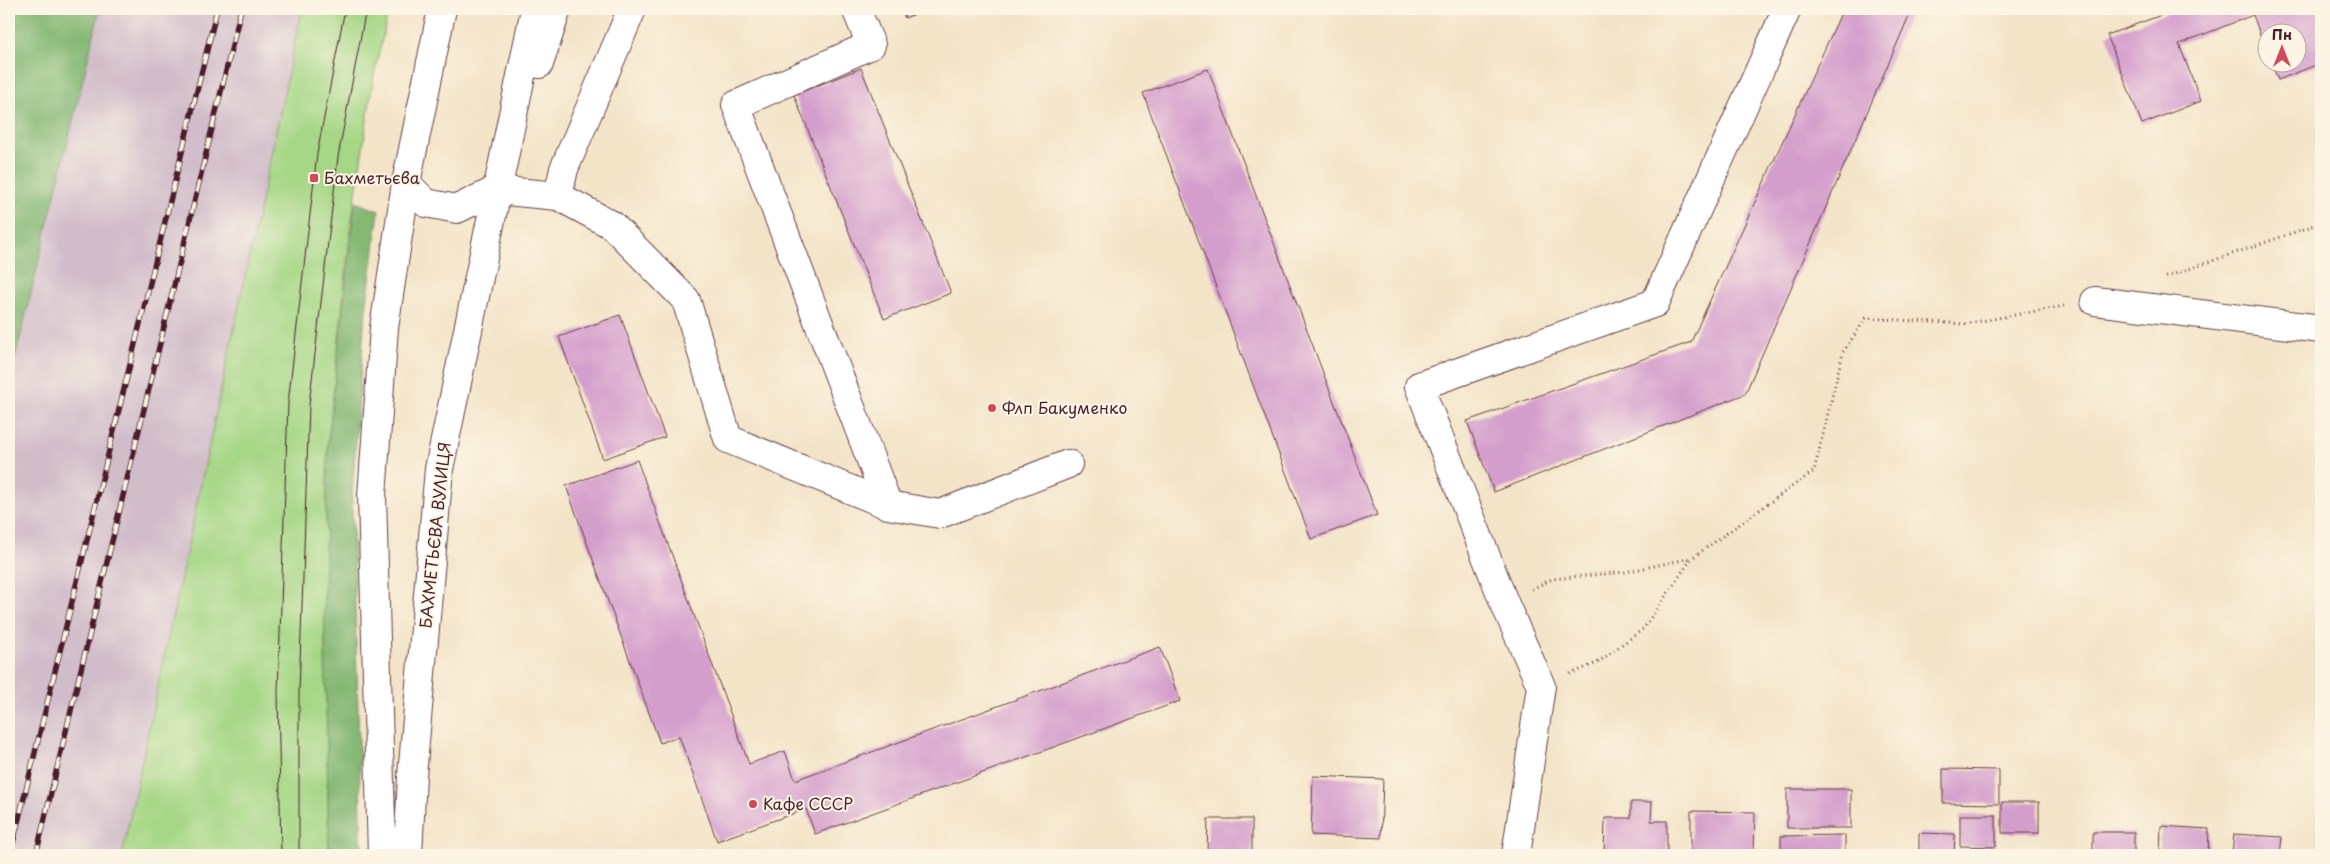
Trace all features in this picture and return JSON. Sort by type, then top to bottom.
[{"type":"main road","points":[[382,855],[372,496],[384,328],[406,183],[442,9]]},
{"type":"main road","points":[[496,190],[535,9]]},
{"type":"main road","points":[[496,190],[557,9]]},
{"type":"main road","points":[[558,196],[564,169],[632,9]]},
{"type":"main road","points":[[856,9],[871,45],[736,104],[888,506]]},
{"type":"main road","points":[[1516,855],[1541,686],[1504,602],[1419,386],[1655,303],[1787,9]]},
{"type":"main road","points":[[406,183],[426,203],[457,209],[496,190],[558,196],[612,225],[686,300],[728,439],[888,506],[940,514],[1068,464]]},
{"type":"main road","name":"БАХМЕТЬЄВА ВУЛИЦЯ","points":[[408,855],[412,776],[439,469],[496,190]]},
{"type":"main road","points":[[2095,301],[2321,329]]},
{"type":"path","points":[[2161,278],[2321,223]]},
{"type":"path","points":[[1541,686],[1597,663],[1643,629],[1692,558],[1814,471],[1843,352],[1866,318],[1965,324],[2095,301]]},
{"type":"path","points":[[1504,602],[1552,579],[1625,572],[1692,558]]},
{"type":"shaded area","points":[[100,9],[302,9],[122,855],[9,855],[9,383]]},
{"type":"green space","points":[[9,9],[100,9],[9,383]]},
{"type":"green space","points":[[302,9],[389,9],[374,75],[351,226],[328,443],[324,595],[329,855],[122,855]]},
{"type":"green space","points":[[355,202],[379,211],[364,326],[352,496],[362,855],[329,855],[324,595],[328,443]]},
{"type":"building","points":[[902,9],[928,9],[905,18]]},
{"type":"building","points":[[1843,9],[1912,9],[1745,394],[1494,492],[1467,421],[1691,342]]},
{"type":"building","points":[[2321,9],[2321,63],[2308,68],[2308,22],[2258,22],[2258,29],[2253,15],[2179,44],[2201,101],[2142,124],[2107,35],[2175,10]]},
{"type":"building","points":[[861,68],[951,293],[884,319],[794,95]]},
{"type":"building","points":[[1208,69],[1377,515],[1311,539],[1143,93]]},
{"type":"building","points":[[2275,72],[2298,72],[2278,80]]},
{"type":"building","points":[[620,315],[665,437],[603,459],[559,337]]},
{"type":"building","points":[[637,460],[749,764],[785,751],[795,780],[1160,647],[1180,701],[815,834],[806,809],[717,841],[679,736],[660,743],[566,486]]},
{"type":"building","points":[[1943,769],[1999,770],[1999,804],[1943,803]]},
{"type":"building","points":[[1313,776],[1383,779],[1381,838],[1311,835]]},
{"type":"building","points":[[1787,789],[1851,789],[1851,828],[1787,828]]},
{"type":"building","points":[[1631,802],[1652,802],[1651,821],[1667,821],[1667,855],[1604,855],[1605,818],[1631,818]]},
{"type":"building","points":[[2002,802],[2039,802],[2039,833],[2002,833]]},
{"type":"building","points":[[1691,811],[1755,812],[1754,855],[1691,855]]},
{"type":"building","points":[[1960,815],[1996,815],[1996,847],[1960,846]]},
{"type":"building","points":[[1208,819],[1252,819],[1252,855],[1207,854]]},
{"type":"building","points":[[2161,826],[2209,829],[2208,855],[2160,855]]},
{"type":"building","points":[[2093,832],[2134,832],[2134,855],[2093,855]]},
{"type":"building","points":[[1919,833],[1955,834],[1954,855],[1919,855]]},
{"type":"building","points":[[2234,834],[2282,837],[2280,855],[2232,855]]},
{"type":"building","points":[[1845,835],[1845,855],[1781,855],[1781,836]]},
{"type":"tram line","points":[[281,855],[278,692],[288,403],[317,154],[345,9]]},
{"type":"tram line","points":[[299,855],[299,692],[309,405],[338,157],[366,9]]},
{"type":"railway","points":[[10,855],[217,9]]},
{"type":"railway","points":[[36,855],[241,9]]},
{"type":"place","name":"Бахметьєва","points":[[314,178]]},
{"type":"place","name":"Флп Бакуменко","points":[[992,408]]},
{"type":"place","name":"Кафе СССР","points":[[753,804]]}]
